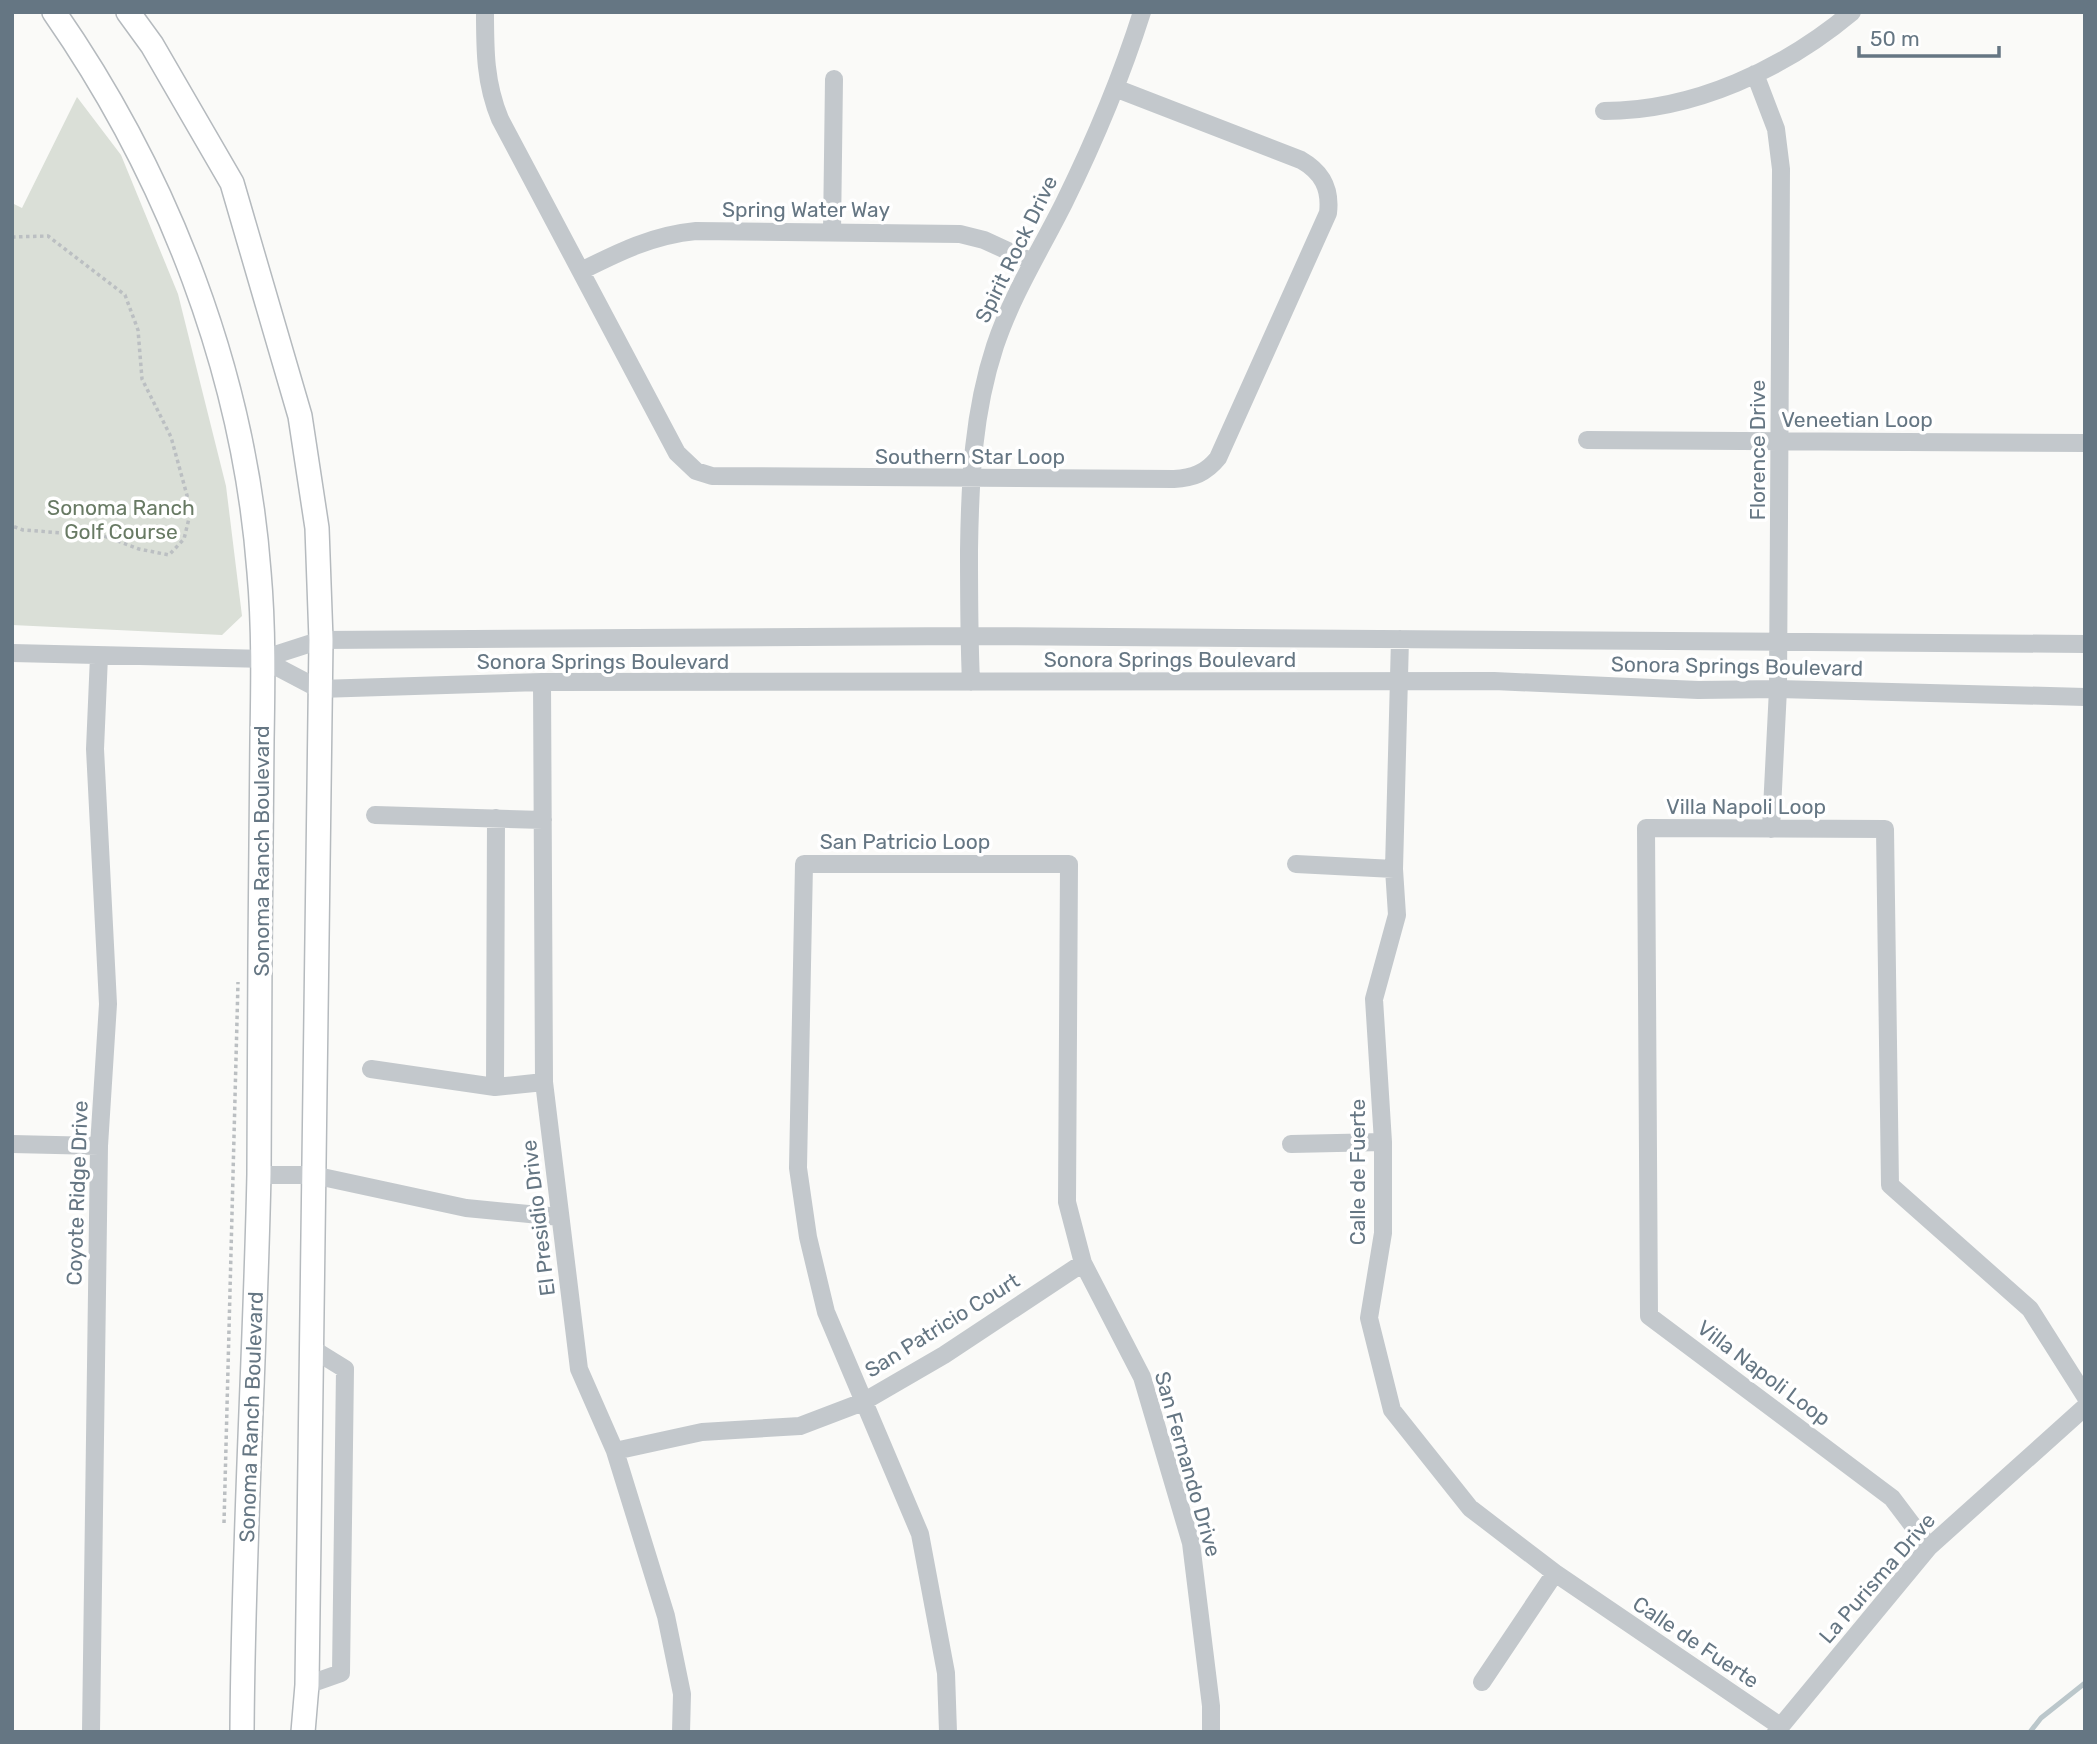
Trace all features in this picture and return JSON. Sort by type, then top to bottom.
[{"type":"main road","name":"Sonoma Ranch Boulevard","points":[[54,12],[105,90],[138,151],[180,242],[205,315],[238,432],[259,567],[262,659],[259,1175],[242,1732]]},
{"type":"main road","points":[[128,12],[152,45],[232,183],[300,416],[317,527],[321,640],[307,1685],[303,1732]]},
{"type":"street","name":"Southern Star Loop","points":[[485,12],[486,75],[495,105],[677,453],[696,471],[722,477],[1174,479],[1201,474],[1218,458],[1328,213],[1327,187],[1309,164],[1115,88]]},
{"type":"street","name":"Spirit Rock Drive","points":[[971,682],[970,479],[976,419],[990,364],[1013,299],[1068,195],[1115,88],[1142,12]]},
{"type":"street","points":[[1604,111],[1628,110],[1673,101],[1755,75],[1807,46],[1852,12]]},
{"type":"street","name":"Florence Drive","points":[[1755,75],[1772,116],[1780,156],[1778,689],[1772,829]]},
{"type":"street","points":[[832,232],[834,79]]},
{"type":"street","name":"Spring Water Way","points":[[582,271],[643,241],[679,232],[960,234],[984,240],[1032,262]]},
{"type":"street","name":"Veneetian Loop","points":[[1587,440],[2085,443]]},
{"type":"street","name":"Sonora Springs Boulevard","points":[[12,653],[262,659],[321,640],[969,636],[2085,644]]},
{"type":"street","name":"Calle de Fuerte","points":[[1401,639],[1394,869],[1397,915],[1374,999],[1383,1142],[1383,1233],[1369,1318],[1392,1410],[1470,1508],[1555,1573],[1778,1729]]},
{"type":"street","name":"Coyote Ridge Drive","points":[[91,1732],[99,1146],[107,1004],[95,749],[99,656]]},
{"type":"street","name":"Sonora Springs Boulevard","points":[[262,659],[319,689],[542,682],[1494,681],[1698,690],[1778,689],[2085,697]]},
{"type":"street","name":"El Presidio Drive","points":[[542,682],[544,1082],[579,1368],[615,1451],[666,1616],[682,1694],[681,1732]]},
{"type":"street","points":[[375,815],[543,820]]},
{"type":"street","points":[[495,1087],[496,818]]},
{"type":"street","name":"Villa Napoli Loop","points":[[1929,1547],[1892,1499],[1649,1316],[1646,828],[1885,829],[1890,1185],[2029,1309],[2085,1396]]},
{"type":"street","name":"San Patricio Loop","points":[[863,1402],[826,1312],[808,1237],[798,1168],[804,864],[1069,864],[1067,1202],[1083,1263]]},
{"type":"street","points":[[1296,864],[1394,869]]},
{"type":"street","points":[[370,1069],[495,1087],[544,1082]]},
{"type":"street","points":[[1292,1144],[1383,1142]]},
{"type":"street","points":[[12,1144],[99,1146]]},
{"type":"street","points":[[259,1175],[313,1175],[466,1208],[560,1217]]},
{"type":"street","name":"San Patricio Court","points":[[615,1451],[702,1432],[800,1426],[863,1402],[944,1355],[1083,1263]]},
{"type":"street","name":"San Fernando Drive","points":[[1083,1263],[1142,1377],[1191,1543],[1211,1706],[1211,1732]]},
{"type":"street","points":[[307,1685],[341,1673],[345,1369],[311,1348]]},
{"type":"street","points":[[863,1402],[920,1534],[946,1673],[948,1732]]},
{"type":"street","name":"La Purisma Drive","points":[[1778,1729],[1929,1547],[2085,1407]]},
{"type":"street","points":[[1482,1682],[1555,1573]]},
{"type":"path","points":[[12,237],[48,236],[125,295],[138,330],[142,379],[172,437],[191,510],[184,539],[169,555],[139,550],[104,536],[23,530],[12,526]]},
{"type":"path","points":[[224,1524],[238,978]]},
{"type":"green space","name":"Sonoma Ranch Golf Course","points":[[77,97],[121,155],[178,294],[226,486],[242,616],[222,635],[12,625],[12,203],[22,208]]},
{"type":"waterway","points":[[2030,1732],[2041,1718],[2085,1683]]}]
